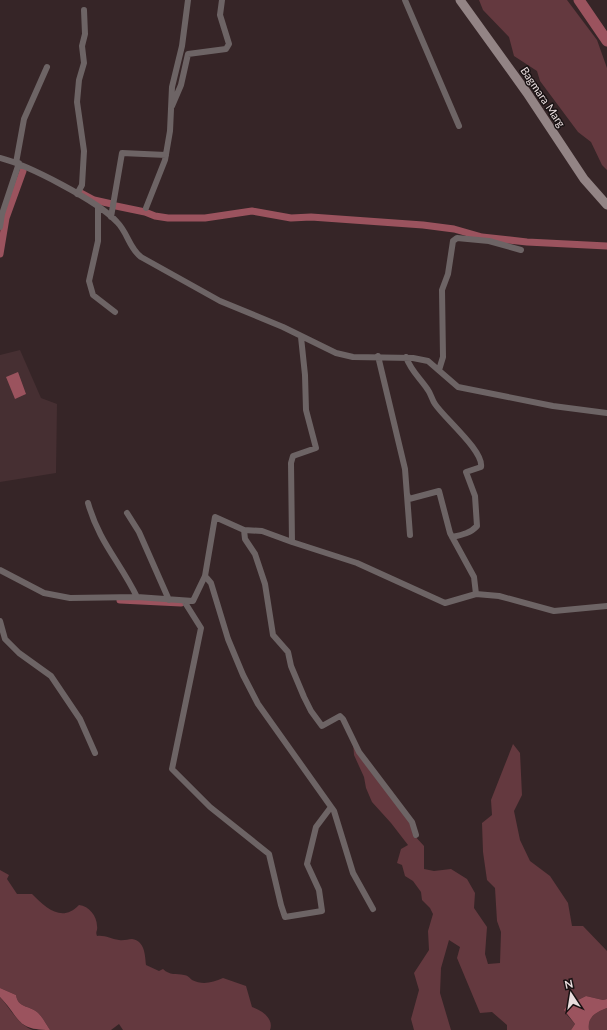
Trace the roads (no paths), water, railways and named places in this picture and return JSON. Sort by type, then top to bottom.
[{"type":"main road","name":"Bagmara Marg","points":[[460,0],[527,93],[584,179],[607,205]]},
{"type":"street","points":[[146,208],[166,155],[170,131],[172,87],[182,46],[188,0]]},
{"type":"street","points":[[171,107],[177,98],[188,54],[226,49],[229,44],[220,15],[222,0]]},
{"type":"street","points":[[405,0],[459,126]]},
{"type":"street","points":[[77,194],[82,185],[84,151],[76,102],[79,80],[83,70],[82,46],[85,34],[84,10]]},
{"type":"street","points":[[0,227],[2,214],[18,163],[24,119],[48,67]]},
{"type":"street","points":[[111,217],[122,153],[166,155]]},
{"type":"street","points":[[0,158],[18,163],[77,194],[111,217],[123,229],[133,251],[141,257],[220,301],[283,327],[336,353],[353,357],[406,357],[428,361],[458,387],[553,406],[607,413]]},
{"type":"street","points":[[98,208],[98,241],[90,281],[93,295],[115,312]]},
{"type":"street","points":[[439,370],[443,351],[442,290],[448,274],[453,241],[457,238],[489,241],[521,250]]},
{"type":"street","points":[[292,542],[291,463],[293,456],[316,448],[306,410],[305,375],[301,337]]},
{"type":"street","points":[[378,356],[400,444],[407,494],[410,535]]},
{"type":"street","points":[[406,357],[411,370],[429,391],[434,404],[476,452],[482,463],[481,467],[466,472],[475,496],[477,526],[474,530],[452,537]]},
{"type":"street","points":[[407,494],[410,499],[439,492],[452,537],[474,577],[476,594]]},
{"type":"street","points":[[88,503],[93,523],[131,583],[137,597]]},
{"type":"street","points":[[127,513],[139,532],[169,600]]},
{"type":"street","points":[[0,570],[44,593],[70,598],[137,597],[193,601],[205,576],[215,517],[244,530],[262,531],[357,564],[446,603],[476,594],[499,596],[554,611],[607,606]]},
{"type":"street","points":[[244,530],[245,539],[255,554],[265,584],[273,635],[288,652],[291,666],[311,711],[322,726],[340,716],[343,719],[359,752],[412,822],[416,835]]},
{"type":"street","points":[[205,576],[211,583],[228,638],[258,704],[334,811],[353,873],[373,909]]},
{"type":"street","points":[[184,601],[201,628],[172,769],[210,807],[269,854],[285,917],[322,910],[318,890],[307,864],[316,826],[331,806]]},
{"type":"street","points":[[0,621],[5,639],[19,653],[51,676],[80,719],[95,753]]},
{"type":"waterway","points":[[579,0],[607,41]]},
{"type":"waterway","points":[[0,254],[6,218],[23,171]]},
{"type":"waterway","points":[[81,193],[94,200],[112,204]]},
{"type":"waterway","points":[[116,206],[168,218],[205,218],[252,211],[291,218],[311,217],[423,225],[454,229],[482,237],[527,242],[607,246]]},
{"type":"waterway","points":[[120,600],[181,603]]}]
